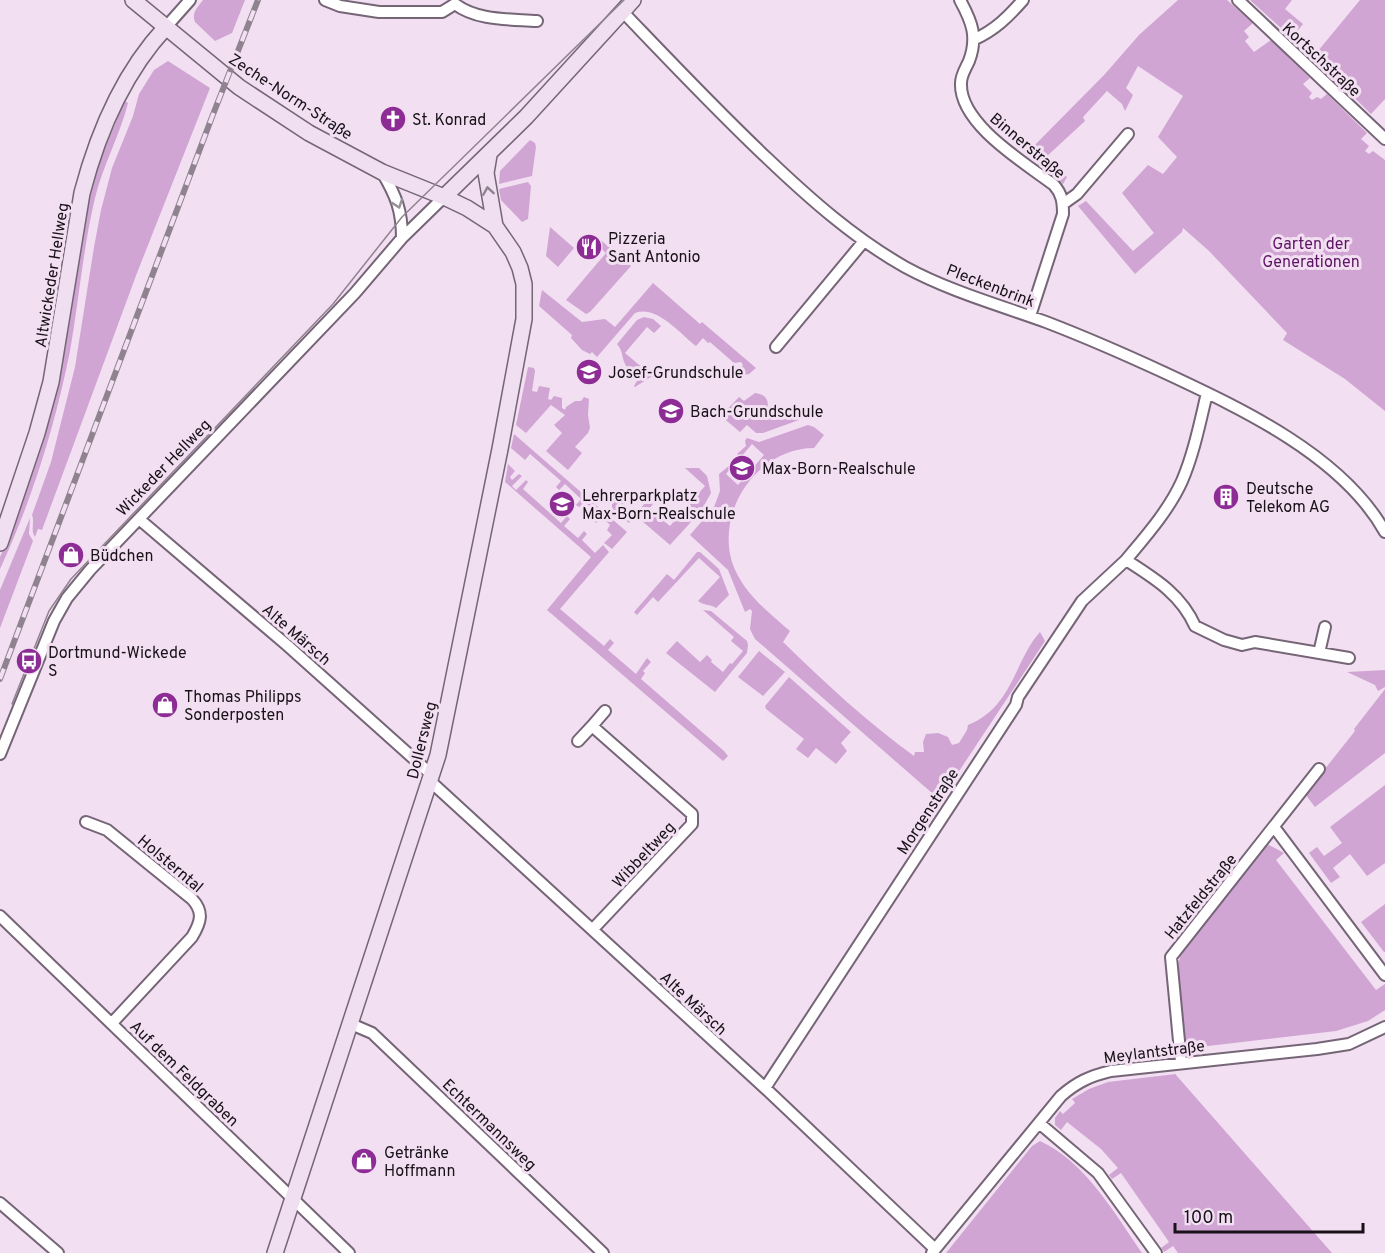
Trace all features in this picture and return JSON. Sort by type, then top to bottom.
[{"type":"main road","name":"Zeche-Norm-Straße","points":[[133,0],[239,87],[309,133],[382,172],[444,197]]},
{"type":"main road","name":"Wickeder Hellweg","points":[[444,197],[526,117],[633,0]]},
{"type":"main road","name":"Altwickeder Hellweg","points":[[0,543],[34,444],[51,382],[82,193],[98,140],[133,68],[148,46],[166,27]]},
{"type":"main road","name":"Dollersweg","points":[[489,155],[486,173],[495,226]]},
{"type":"main road","name":"Dollersweg","points":[[276,1253],[431,778],[455,673],[524,319],[525,292],[520,268],[505,238],[495,226],[467,208],[444,197]]},
{"type":"street","points":[[166,27],[190,0]]},
{"type":"street","points":[[325,0],[340,6],[379,12],[442,12],[456,2],[471,14],[537,21]]},
{"type":"street","points":[[960,0],[972,26],[975,39],[990,32],[1005,20],[1023,0]]},
{"type":"street","name":"Kortschstraße","points":[[1238,0],[1385,139]]},
{"type":"street","name":"Pleckenbrink","points":[[622,11],[727,120],[803,192],[864,242],[917,272],[967,295],[1079,334],[1207,393],[1298,444],[1326,464],[1367,504],[1385,532]]},
{"type":"street","name":"Binnerstraße","points":[[975,39],[961,80],[962,94],[968,109],[984,129],[1061,193],[1063,214],[1030,316]]},
{"type":"street","points":[[1063,204],[1077,194],[1128,134]]},
{"type":"street","points":[[382,172],[402,217],[402,238]]},
{"type":"street","name":"Wickeder Hellweg","points":[[0,754],[54,621],[67,598],[90,570],[355,293],[402,238],[444,197]]},
{"type":"street","points":[[776,347],[864,242]]},
{"type":"street","name":"Morgenstraße","points":[[765,1088],[1016,705],[1018,697],[1067,622],[1094,589],[1126,560],[1150,531],[1181,483],[1191,457],[1207,393]]},
{"type":"street","name":"Alte Märsch","points":[[139,519],[288,646],[765,1088],[933,1251]]},
{"type":"street","points":[[1126,560],[1162,583],[1188,610],[1195,626],[1215,636],[1242,645],[1255,642],[1349,658]]},
{"type":"street","points":[[1319,653],[1325,627]]},
{"type":"street","points":[[578,741],[605,711]]},
{"type":"street","name":"Wibbeltweg","points":[[592,726],[692,814],[692,824],[592,929]]},
{"type":"street","name":"Hatzfeldstraße","points":[[1182,1062],[1170,957],[1319,769]]},
{"type":"street","name":"Holsterntal","points":[[86,822],[107,830],[183,892],[198,906],[201,916],[199,926],[192,937],[112,1023]]},
{"type":"street","points":[[1274,827],[1385,975]]},
{"type":"street","name":"Auf dem Feldgraben","points":[[0,916],[349,1253]]},
{"type":"street","name":"Echtermannsweg","points":[[351,1024],[372,1033],[603,1253]]},
{"type":"street","name":"Meylantstraße","points":[[933,1251],[1061,1096],[1074,1084],[1089,1076],[1182,1062],[1349,1044],[1385,1027]]},
{"type":"street","points":[[1039,1123],[1098,1173],[1156,1253]]},
{"type":"street","points":[[0,1203],[58,1253]]},
{"type":"green space","points":[[203,0],[245,0],[232,33],[215,41],[195,22],[194,13]]},
{"type":"green space","name":"Garten der Generationen","points":[[1178,0],[1227,0],[1253,23],[1244,31],[1249,37],[1245,41],[1254,52],[1271,40],[1310,78],[1303,84],[1312,93],[1309,97],[1312,100],[1317,97],[1321,99],[1327,94],[1367,133],[1361,139],[1369,146],[1365,151],[1369,154],[1373,151],[1385,160],[1385,411],[1345,379],[1283,340],[1287,333],[1209,251],[1183,228],[1182,232],[1135,274],[1078,206],[1086,201],[1133,251],[1154,233],[1122,193],[1148,165],[1163,174],[1177,157],[1158,137],[1183,96],[1138,66],[1126,88],[1133,95],[1125,111],[1122,104],[1107,91],[1083,117],[1085,121],[1046,157],[1067,177],[1063,184],[1026,154],[1105,74],[1139,35]]},
{"type":"green space","points":[[1250,0],[1292,0],[1285,9],[1303,24],[1292,38]]},
{"type":"green space","points":[[1360,0],[1385,0],[1385,99],[1371,114],[1313,57]]},
{"type":"green space","points":[[168,61],[210,88],[137,273],[42,530],[38,529],[35,537],[32,515],[51,462],[75,367],[94,247],[112,168],[133,116],[139,94],[154,70]]},
{"type":"green space","points":[[125,101],[128,103],[125,115],[95,198],[70,351],[57,407],[32,489],[0,569],[0,557],[38,457],[52,405],[68,333],[82,234],[93,183]]},
{"type":"green space","points":[[530,140],[535,143],[536,147],[532,176],[499,184],[500,171]]},
{"type":"green space","points":[[528,182],[531,186],[528,219],[522,222],[501,200],[499,189]]},
{"type":"green space","points":[[550,227],[574,248],[558,267],[546,256]]},
{"type":"green space","points":[[596,236],[631,266],[586,314],[566,300],[606,253],[591,240]]},
{"type":"green space","points":[[653,283],[756,368],[744,375],[739,369],[743,365],[741,362],[734,363],[710,342],[708,343],[703,338],[696,346],[659,316],[643,312],[635,313],[597,357],[592,352],[590,354],[582,350],[571,338],[572,335],[539,306],[542,290],[582,322],[605,319],[615,327]]},
{"type":"green space","points":[[644,317],[653,319],[661,326],[654,333],[647,327],[625,353],[654,375],[635,387],[637,381],[626,366],[617,344],[637,320]]},
{"type":"green space","points":[[528,367],[534,368],[535,371],[532,391],[537,392],[539,386],[550,388],[548,399],[551,400],[554,396],[562,398],[562,408],[565,410],[575,401],[581,401],[584,397],[589,399],[590,428],[575,447],[582,453],[568,470],[546,451],[562,433],[554,425],[565,415],[551,405],[526,433],[516,425]]},
{"type":"green space","points":[[755,393],[764,396],[768,402],[765,416],[770,418],[775,412],[775,406],[784,411],[793,406],[799,410],[805,410],[810,416],[763,433],[756,433],[747,425],[740,432],[721,416],[739,397],[744,401]]},
{"type":"green space","points":[[808,425],[824,435],[814,448],[794,451],[776,458],[746,485],[736,503],[730,522],[729,542],[732,562],[742,583],[756,600],[790,631],[783,642],[831,687],[914,756],[915,752],[924,752],[923,742],[926,734],[938,733],[948,737],[952,745],[959,743],[968,725],[995,707],[1004,695],[1024,656],[1040,632],[1045,641],[940,800],[755,639],[750,629],[752,611],[750,609],[745,612],[728,570],[690,535],[714,507],[720,491],[719,474],[730,465],[732,459],[736,462],[726,474],[738,485],[764,455],[752,444],[741,457],[737,454],[746,446],[747,438],[759,442]]},
{"type":"green space","points":[[514,434],[627,532],[612,549],[604,543],[612,535],[607,530],[610,525],[602,517],[596,523],[594,521],[599,515],[585,502],[579,507],[576,505],[581,499],[565,484],[559,490],[556,487],[561,481],[530,454],[525,460],[511,448]]},
{"type":"green space","points":[[508,464],[515,471],[510,477],[512,480],[519,474],[522,476],[512,486],[516,490],[526,480],[528,482],[523,489],[561,523],[567,516],[570,519],[564,526],[578,538],[584,531],[587,534],[582,540],[595,553],[603,545],[609,552],[560,609],[604,646],[610,639],[614,643],[608,650],[636,674],[647,658],[651,662],[643,671],[645,673],[641,679],[724,751],[728,756],[723,761],[547,610],[591,557],[505,482]]},
{"type":"green space","points":[[685,468],[699,468],[707,476],[711,493],[701,511],[670,545],[635,515],[629,523],[612,509],[612,504],[623,490],[629,492],[630,498],[624,505],[635,514],[648,500],[653,504],[649,509],[670,526],[705,486]]},
{"type":"green space","points":[[30,518],[29,534],[33,541],[0,628],[0,590]]},
{"type":"green space","points":[[697,552],[700,552],[719,569],[729,595],[716,608],[698,601],[720,577],[699,558],[658,602],[653,597],[637,615],[634,612],[667,574],[674,580]]},
{"type":"green space","points":[[703,610],[711,611],[747,641],[748,645],[747,653],[715,692],[666,653],[677,641],[700,662],[707,655],[712,660],[711,662],[723,672],[730,663],[732,664],[743,651],[731,641],[734,637]]},
{"type":"green space","points":[[759,651],[785,672],[763,696],[738,677]]},
{"type":"green space","points":[[1385,670],[1385,687],[1378,691],[1375,685],[1347,672]]},
{"type":"green space","points":[[789,677],[851,732],[841,743],[847,751],[836,764],[816,748],[808,758],[796,749],[804,739],[766,709],[765,706]]},
{"type":"green space","points":[[1385,689],[1385,753],[1315,807],[1305,794]]},
{"type":"green space","points":[[1385,785],[1385,863],[1367,876],[1350,854],[1333,868],[1340,877],[1331,883],[1309,853],[1317,847],[1324,856],[1342,843],[1330,827]]},
{"type":"green space","points":[[1269,845],[1284,853],[1276,860],[1376,990],[1385,984],[1385,1010],[1368,1021],[1336,1031],[1191,1048],[1185,1041],[1178,994],[1178,970],[1183,948],[1263,847]]},
{"type":"green space","points":[[1385,904],[1385,952],[1384,952],[1361,922]]},
{"type":"green space","points":[[1176,1074],[1332,1253],[1178,1253],[1173,1246],[1164,1252],[1161,1248],[1169,1242],[1121,1173],[1112,1179],[1109,1175],[1118,1168],[1101,1149],[1067,1122],[1061,1130],[1055,1125],[1055,1118],[1060,1111],[1063,1114],[1075,1103],[1072,1099],[1089,1089],[1108,1082]]},
{"type":"green space","points":[[1040,1141],[1071,1161],[1085,1175],[1110,1206],[1142,1253],[946,1253],[1032,1146]]},
{"type":"tram line","points":[[12,704],[49,611],[71,579],[333,304],[402,217],[624,0]]},
{"type":"railway","points":[[0,679],[258,0]]},
{"type":"place","name":"St. Konrad","points":[[393,119]]},
{"type":"place","name":"Pizzeria Sant Antonio","points":[[589,247]]},
{"type":"place","name":"Josef-Grundschule","points":[[589,372]]},
{"type":"place","name":"Bach-Grundschule","points":[[671,411]]},
{"type":"place","name":"Max-Born-Realschule","points":[[742,468]]},
{"type":"place","name":"Deutsche Telekom AG","points":[[1226,497]]},
{"type":"place","name":"Lehrerparkplatz Max-Born-Realschule","points":[[562,504]]},
{"type":"place","name":"Büdchen","points":[[71,555]]},
{"type":"place","name":"Dortmund-Wickede S","points":[[29,661]]},
{"type":"place","name":"Thomas Philipps Sonderposten","points":[[165,705]]},
{"type":"place","name":"Getränke Hoffmann","points":[[364,1161]]}]
